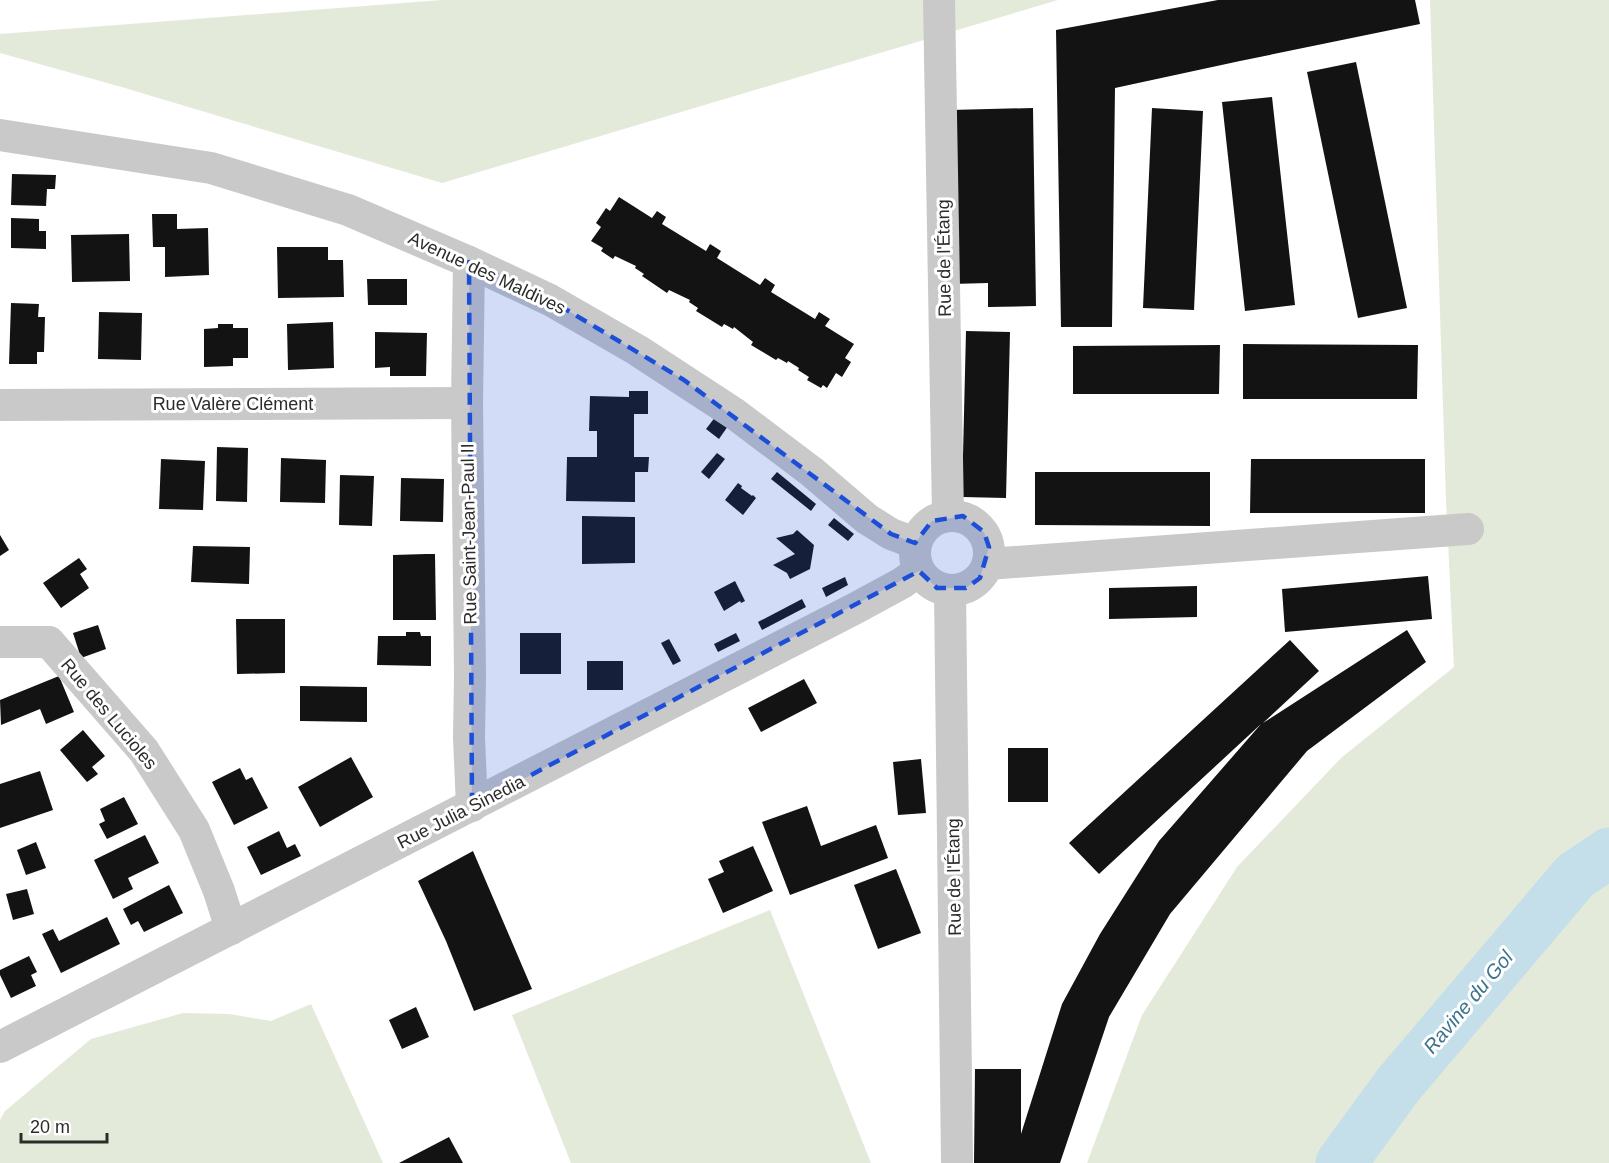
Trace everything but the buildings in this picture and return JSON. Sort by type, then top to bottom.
[{"type":"street","name":"Rue de l'Étang","points":[[939,0],[948,515]]},
{"type":"street","name":"Avenue des Maldives","points":[[0,135],[211,168],[348,210],[469,262],[550,300],[637,350],[735,414],[812,472],[867,519],[891,534],[917,557]]},
{"type":"street","name":"Rue Saint-Jean-Paul II","points":[[469,262],[467,403],[469,738],[472,806]]},
{"type":"street","name":"Rue Valère Clément","points":[[0,405],[467,403]]},
{"type":"street","points":[[948,515],[963,516],[975,523],[984,532],[989,547],[988,564],[980,578],[966,588],[950,591],[937,588],[928,582],[917,557],[921,531],[932,520],[948,515]]},
{"type":"street","points":[[988,564],[1468,529]]},
{"type":"street","name":"Rue Julia Sinedia","points":[[0,1047],[856,608],[902,583],[917,557]]},
{"type":"street","name":"Rue de l'Étang","points":[[950,591],[957,1163]]},
{"type":"street","name":"Rue des Lucioles","points":[[0,642],[49,642],[144,751],[194,830],[219,891],[231,929]]},
{"type":"highlighted area","points":[[469,262],[550,300],[684,380],[891,534],[915,543],[932,521],[963,516],[984,532],[989,547],[980,578],[966,588],[937,588],[919,571],[472,806]]},
{"type":"green space","points":[[442,0],[1058,0],[442,183],[0,53],[0,34]]},
{"type":"green space","points":[[1430,0],[1609,0],[1609,1163],[1087,1163],[1142,1015],[1237,867],[1341,758],[1454,667],[1446,500]]},
{"type":"green space","points":[[770,910],[871,1163],[571,1163],[512,1015]]},
{"type":"green space","points":[[311,1004],[383,1163],[0,1163],[0,1120],[5,1111],[91,1039],[183,1013],[229,1014],[271,1021]]},
{"type":"waterway","name":"Ravine du Gol","points":[[1341,1163],[1398,1085],[1575,876],[1609,853]]}]
